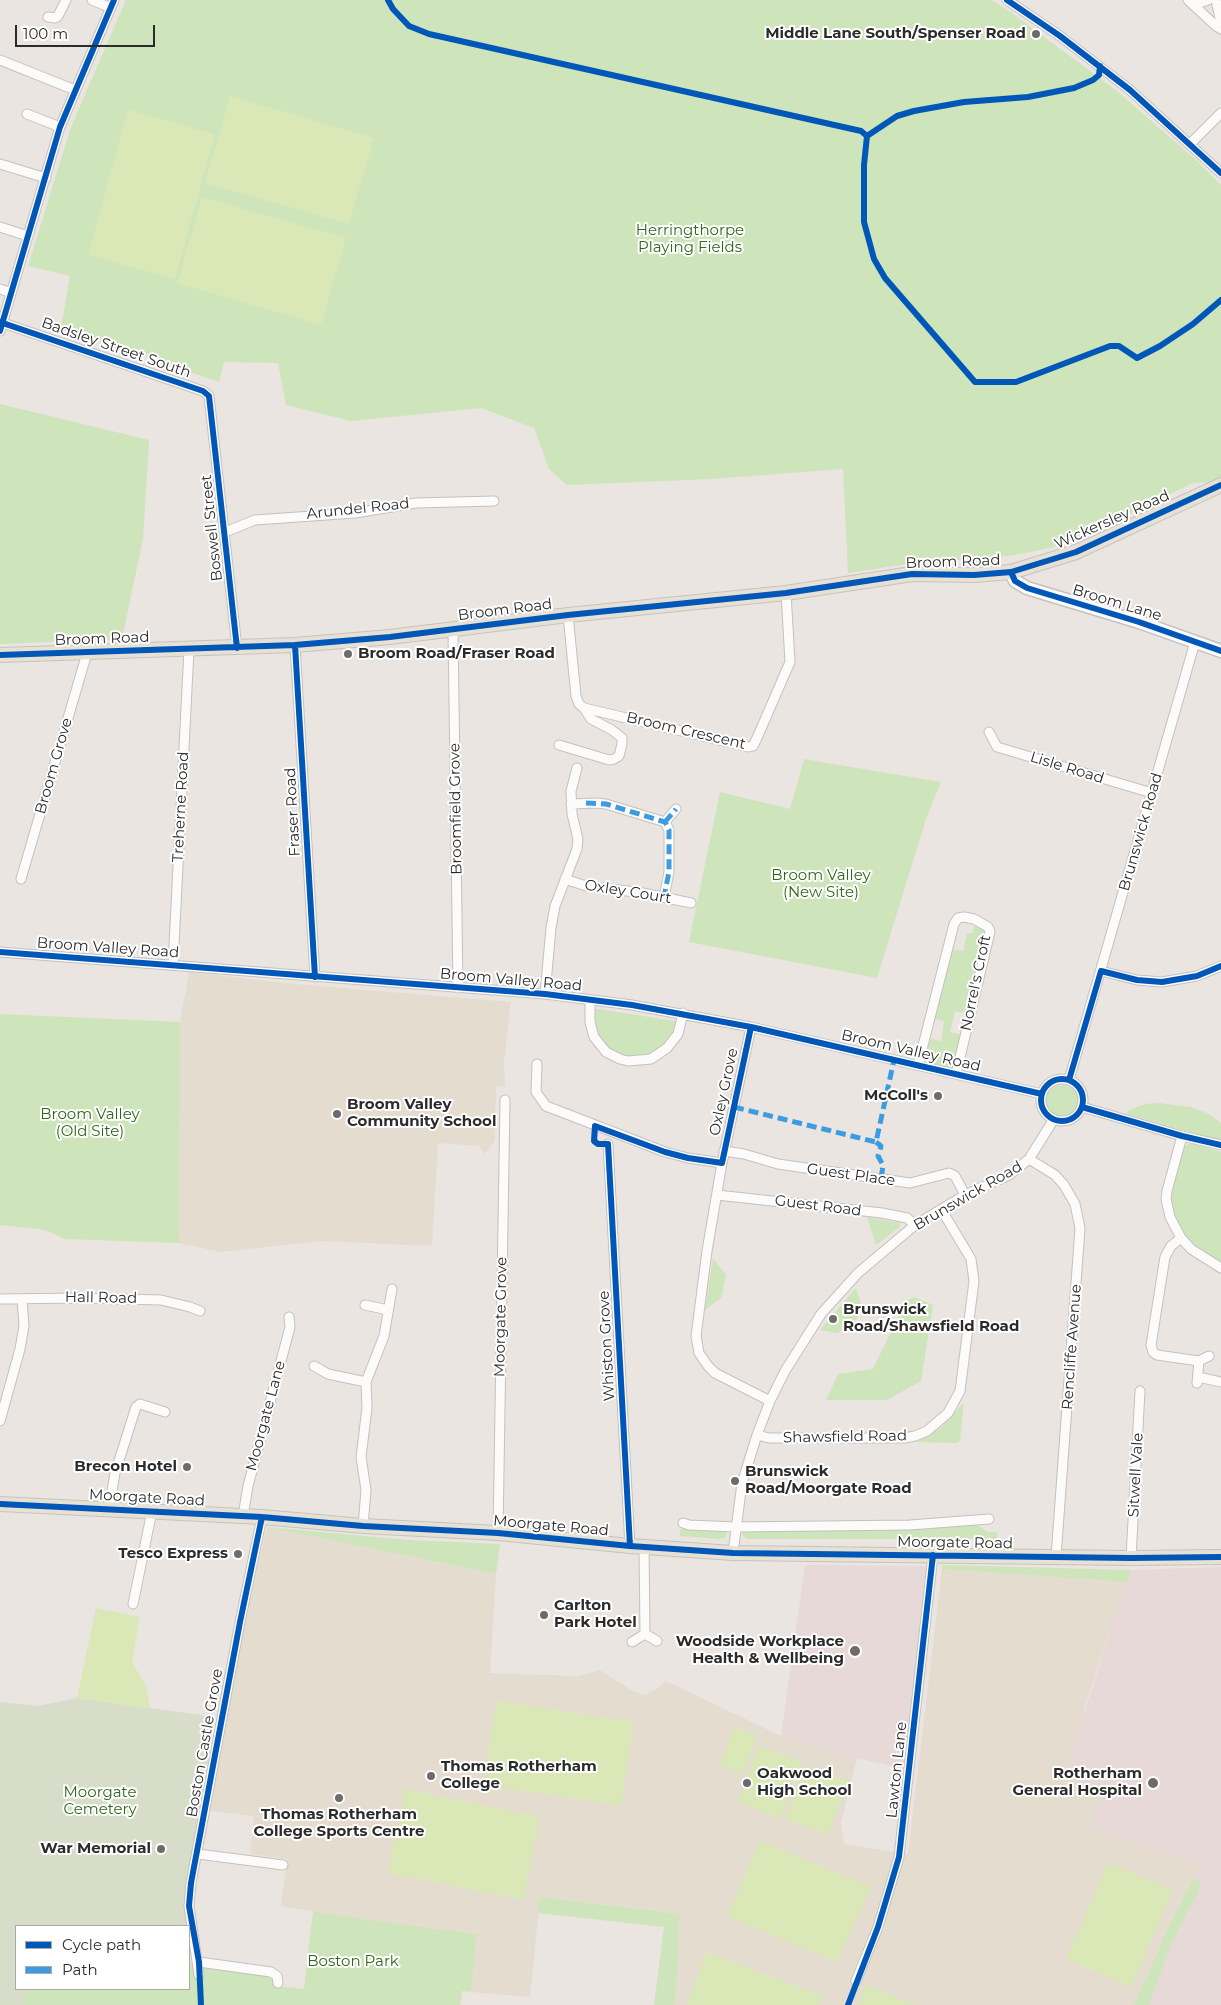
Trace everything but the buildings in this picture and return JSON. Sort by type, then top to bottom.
[{"type":"main road","name":"Wickersley Road","points":[[1011,572],[1076,552],[1221,485]]},
{"type":"main road","name":"Broom Road","points":[[1,658],[295,645],[453,630],[568,615],[786,593],[912,574],[974,575],[1011,572]]},
{"type":"main road","name":"Broom Lane","points":[[1011,572],[1015,581],[1027,588],[1139,622],[1221,651]]},
{"type":"main road","name":"Moorgate Road","points":[[0,1504],[243,1516],[363,1526],[498,1533],[637,1547],[732,1553],[1131,1558],[1221,1557]]},
{"type":"street","points":[[48,17],[55,18],[58,16],[66,0]]},
{"type":"street","points":[[1,325],[60,127],[112,4],[92,0]]},
{"type":"street","points":[[1007,0],[1060,36],[1130,90],[1221,173]]},
{"type":"street","points":[[1191,3],[1208,0]]},
{"type":"street","points":[[1216,0],[1221,23]]},
{"type":"street","points":[[1191,3],[1221,29]]},
{"type":"street","points":[[0,60],[75,90]]},
{"type":"street","points":[[1190,144],[1221,113]]},
{"type":"street","points":[[26,114],[60,127]]},
{"type":"street","points":[[0,164],[46,178]]},
{"type":"street","points":[[0,227],[28,236]]},
{"type":"street","points":[[0,289],[11,293]]},
{"type":"street","name":"Badsley Street South","points":[[1,325],[203,391],[209,396],[211,407]]},
{"type":"street","name":"Boswell Street","points":[[211,407],[237,648]]},
{"type":"street","name":"Arundel Road","points":[[225,532],[255,520],[355,513],[416,503],[494,501]]},
{"type":"street","name":"Broom Crescent","points":[[584,708],[741,746],[753,746],[790,662],[786,593]]},
{"type":"street","points":[[559,745],[609,760],[619,756],[622,744],[622,738],[612,730],[590,719],[584,708],[579,704],[576,696],[568,615]]},
{"type":"street","name":"Broomfield Grove","points":[[453,630],[458,988]]},
{"type":"street","name":"Brunswick Road","points":[[1069,1080],[1195,642]]},
{"type":"street","name":"Fraser Road","points":[[295,645],[315,977]]},
{"type":"street","name":"Treherne Road","points":[[173,965],[189,649]]},
{"type":"street","name":"Broom Grove","points":[[21,879],[87,653]]},
{"type":"street","name":"Lisle Road","points":[[989,732],[997,746],[1152,793]]},
{"type":"street","points":[[545,994],[552,918],[577,849],[578,839],[572,804],[572,782],[577,768]]},
{"type":"street","points":[[572,804],[606,804],[665,822],[669,830],[669,864],[664,897]]},
{"type":"street","points":[[665,822],[676,809]]},
{"type":"street","name":"Oxley Court","points":[[565,879],[586,886],[664,897],[691,903]]},
{"type":"street","name":"Norrel's Croft","points":[[918,1065],[954,924],[958,918],[974,919],[988,927],[990,932],[956,1074]]},
{"type":"street","name":"Broom Valley Road","points":[[0,952],[545,994],[590,1000],[683,1013],[751,1027],[1042,1094]]},
{"type":"street","points":[[1101,971],[1137,980],[1162,982],[1198,976],[1220,969]]},
{"type":"street","name":"Broom Valley Road","points":[[590,1000],[590,1022],[594,1037],[606,1052],[628,1061],[652,1059],[667,1048],[678,1034],[683,1013]]},
{"type":"street","name":"Oxley Grove","points":[[751,1027],[724,1151],[696,1324],[696,1345],[703,1360],[715,1373],[770,1401]]},
{"type":"street","points":[[538,1064],[536,1092],[546,1106],[665,1152],[688,1158],[722,1163]]},
{"type":"street","points":[[1062,1079],[1069,1080],[1079,1088],[1083,1100],[1082,1107],[1074,1118],[1060,1121],[1044,1111],[1041,1100],[1042,1094],[1050,1083],[1062,1079]]},
{"type":"street","name":"Moorgate Grove","points":[[498,1533],[505,1100]]},
{"type":"street","points":[[1082,1107],[1221,1146]]},
{"type":"street","name":"Brunswick Road","points":[[732,1553],[742,1482],[757,1435],[770,1401],[799,1347],[821,1314],[858,1273],[915,1225],[965,1195],[1009,1175],[1029,1159],[1054,1119]]},
{"type":"street","points":[[1182,1136],[1169,1180],[1166,1199],[1170,1217],[1181,1238],[1202,1257],[1221,1268]]},
{"type":"street","name":"Whiston Grove","points":[[608,1144],[645,1634]]},
{"type":"street","name":"Guest Place","points":[[724,1151],[744,1154],[778,1164],[910,1183],[949,1173],[955,1176],[965,1195]]},
{"type":"street","name":"Rencliffe Avenue","points":[[1029,1159],[1055,1175],[1067,1189],[1075,1204],[1080,1228],[1056,1557]]},
{"type":"street","name":"Guest Road","points":[[718,1195],[882,1214],[907,1218],[915,1225]]},
{"type":"street","name":"Shawsfield Road","points":[[757,1435],[769,1438],[904,1438],[927,1431],[948,1413],[960,1391],[974,1281],[971,1259],[941,1209]]},
{"type":"street","points":[[1181,1238],[1171,1246],[1165,1257],[1151,1345],[1153,1352],[1157,1355],[1199,1361],[1209,1356]]},
{"type":"street","points":[[363,1526],[366,1490],[361,1457],[367,1408],[366,1382],[384,1336],[392,1289]]},
{"type":"street","name":"Hall Road","points":[[0,1299],[162,1300],[190,1307],[200,1312]]},
{"type":"street","points":[[0,1421],[20,1349],[24,1326],[22,1299]]},
{"type":"street","points":[[365,1304],[388,1310]]},
{"type":"street","name":"Moorgate Lane","points":[[243,1516],[248,1486],[290,1328],[289,1317]]},
{"type":"street","points":[[1199,1361],[1197,1380],[1221,1382]]},
{"type":"street","points":[[314,1366],[328,1374],[366,1382]]},
{"type":"street","name":"Sitwell Vale","points":[[1131,1558],[1140,1392]]},
{"type":"street","points":[[109,1509],[115,1472],[136,1407],[140,1404],[165,1412]]},
{"type":"street","points":[[134,1604],[152,1511]]},
{"type":"street","name":"Boston Castle Grove","points":[[199,1975],[199,1962],[189,1906],[191,1884],[262,1518]]},
{"type":"street","name":"Moorgate Road","points":[[683,1523],[689,1525],[735,1527],[903,1525],[989,1519]]},
{"type":"street","name":"Lawton Lane","points":[[856,1981],[878,1927],[899,1857],[933,1555]]},
{"type":"street","points":[[632,1642],[645,1634],[657,1641]]},
{"type":"street","points":[[198,1854],[283,1864]]},
{"type":"street","points":[[199,1962],[271,1972],[277,1976],[278,1983]]},
{"type":"shaded area","name":"Broom Valley Community School","points":[[189,972],[295,984],[511,1002],[504,1062],[505,1087],[496,1086],[495,1141],[484,1154],[480,1146],[438,1143],[432,1246],[321,1241],[221,1252],[179,1243],[180,1022]]},
{"type":"shaded area","points":[[267,1527],[496,1574],[490,1673],[578,1676],[600,1670],[631,1690],[644,1695],[657,1689],[666,1681],[781,1736],[857,1758],[841,1823],[844,1844],[908,1854],[942,1569],[1127,1582],[1084,1709],[1105,1789],[1092,1828],[1201,1865],[1165,1935],[1134,2005],[675,2005],[680,1914],[540,1897],[530,1997],[471,1992],[477,1934],[281,1906],[287,1859],[250,1854],[254,1816],[210,1811],[244,1624]]},
{"type":"shaded area","name":"Woodside Workplace Health & Wellbeing","points":[[805,1565],[926,1566],[904,1769],[857,1758],[781,1736]]},
{"type":"shaded area","name":"Rotherham General Hospital","points":[[1221,1567],[1221,2005],[1149,2005],[1172,1943],[1202,1884],[1194,1878],[1201,1865],[1091,1828],[1105,1789],[1063,1777],[1131,1570]]},
{"type":"green space","name":"Herringthorpe Playing Fields","points":[[126,0],[991,0],[1005,8],[1117,91],[1196,160],[1221,185],[1221,477],[1211,482],[1193,483],[1081,537],[1054,547],[987,559],[927,561],[848,573],[843,469],[712,479],[567,485],[549,469],[534,428],[481,408],[351,421],[286,405],[278,363],[224,362],[219,382],[61,328],[70,276],[28,266],[71,127]]},
{"type":"green space","points":[[230,96],[374,138],[349,224],[205,183]]},
{"type":"green space","points":[[128,110],[215,134],[175,279],[88,255]]},
{"type":"green space","points":[[202,197],[346,238],[321,325],[177,283]]},
{"type":"green space","points":[[0,404],[149,440],[143,539],[122,639],[0,644]]},
{"type":"green space","name":"Broom Valley (New Site)","points":[[804,759],[941,782],[926,819],[877,978],[689,942],[720,792],[790,809]]},
{"type":"green space","points":[[974,926],[979,927],[985,932],[986,937],[967,1014],[955,1011],[950,1032],[962,1035],[952,1068],[928,1062],[925,1058],[930,1039],[941,1041],[944,1021],[934,1019],[951,949],[963,951],[967,933],[972,933]]},
{"type":"green space","points":[[598,1009],[675,1021],[677,1023],[670,1038],[662,1046],[648,1054],[636,1057],[623,1056],[613,1052],[603,1044],[596,1032],[593,1010]]},
{"type":"green space","name":"Broom Valley (Old Site)","points":[[0,1014],[180,1022],[179,1243],[65,1239],[45,1230],[0,1225]]},
{"type":"green space","points":[[1062,1085],[1074,1089],[1078,1101],[1074,1113],[1062,1117],[1050,1113],[1046,1101],[1050,1089]]},
{"type":"green space","points":[[1159,1103],[1191,1107],[1207,1113],[1221,1123],[1221,1141],[1127,1114],[1129,1110],[1145,1104]]},
{"type":"green space","points":[[1190,1143],[1221,1152],[1221,1262],[1188,1240],[1181,1232],[1171,1204],[1178,1160],[1184,1147]]},
{"type":"green space","points":[[867,1217],[900,1223],[900,1227],[876,1245]]},
{"type":"green space","points":[[713,1258],[726,1275],[721,1298],[705,1310]]},
{"type":"green space","points":[[856,1288],[861,1303],[857,1319],[837,1333],[820,1330]]},
{"type":"green space","points":[[914,1297],[933,1305],[921,1381],[887,1400],[826,1400],[838,1374],[873,1369],[906,1301]]},
{"type":"green space","points":[[964,1402],[960,1441],[957,1443],[916,1442],[941,1428]]},
{"type":"green space","points":[[979,1526],[987,1532],[997,1532],[997,1539],[747,1539],[743,1536],[742,1531],[877,1531]]},
{"type":"green space","points":[[267,1527],[408,1540],[500,1544],[496,1574]]},
{"type":"green space","points":[[680,1529],[726,1531],[727,1535],[725,1538],[718,1539],[680,1536]]},
{"type":"green space","points":[[942,1565],[1131,1570],[1127,1582],[942,1569]]},
{"type":"green space","points":[[96,1608],[140,1617],[132,1662],[146,1686],[150,1709],[77,1698]]},
{"type":"green space","name":"Moorgate Cemetery","points":[[77,1698],[215,1717],[185,1905],[187,1925],[15,1925],[15,1990],[28,1990],[24,2005],[0,2005],[0,1702],[38,1706]]},
{"type":"green space","points":[[496,1701],[634,1722],[621,1805],[483,1785]]},
{"type":"green space","points":[[734,1727],[757,1735],[743,1774],[720,1766]]},
{"type":"green space","points":[[759,1746],[802,1762],[780,1819],[738,1802]]},
{"type":"green space","points":[[806,1765],[848,1781],[828,1835],[785,1819]]},
{"type":"green space","points":[[405,1789],[540,1817],[523,1900],[388,1873]]},
{"type":"green space","points":[[760,1841],[871,1887],[837,1962],[727,1916]]},
{"type":"green space","points":[[1108,1863],[1173,1890],[1131,1987],[1066,1959]]},
{"type":"green space","points":[[1194,1878],[1202,1884],[1172,1943],[1149,2005],[1134,2005],[1165,1935]]},
{"type":"green space","points":[[540,1897],[680,1914],[675,2005],[654,2005],[664,1927],[538,1913]]},
{"type":"green space","name":"Boston Park","points":[[313,1911],[477,1934],[471,1992],[462,1991],[460,2005],[24,2005],[28,1990],[190,1990],[190,1962],[196,1974],[205,1966],[270,1974],[275,1978],[276,1986],[304,1989]]},
{"type":"green space","points":[[706,1952],[823,1996],[819,2005],[687,2005]]},
{"type":"green space","points":[[866,1985],[915,2005],[858,2005]]},
{"type":"marked path","points":[[586,803],[606,804],[665,822],[669,830],[669,872],[664,897]]},
{"type":"marked path","points":[[665,822],[676,809]]},
{"type":"marked path","points":[[734,1107],[876,1142],[894,1060]]},
{"type":"marked path","points":[[876,1142],[881,1146],[878,1156],[883,1165],[881,1180]]},
{"type":"cycle path","points":[[0,331],[60,127],[114,0]]},
{"type":"cycle path","points":[[388,0],[393,9],[409,26],[429,34],[861,131],[867,136],[864,165],[864,222],[874,259],[885,278],[975,382],[1016,382],[1110,346],[1119,346],[1137,358],[1160,346],[1193,324],[1221,300]]},
{"type":"cycle path","points":[[1007,0],[1060,36],[1130,90],[1221,173]]},
{"type":"cycle path","points":[[867,136],[897,116],[914,111],[964,102],[1028,97],[1074,88],[1093,80],[1099,75],[1100,66]]},
{"type":"cycle path","points":[[0,322],[203,391],[209,396],[237,648]]},
{"type":"cycle path","points":[[0,655],[295,645],[390,637],[568,615],[786,593],[912,574],[974,575],[1011,572],[1076,552],[1221,485]]},
{"type":"cycle path","points":[[1011,572],[1015,581],[1027,588],[1139,622],[1221,651]]},
{"type":"cycle path","points":[[295,645],[315,977]]},
{"type":"cycle path","points":[[0,952],[545,994],[632,1005],[751,1027],[1042,1094]]},
{"type":"cycle path","points":[[1069,1080],[1101,971],[1137,980],[1162,982],[1197,976],[1221,966]]},
{"type":"cycle path","points":[[630,1546],[608,1144],[598,1144],[594,1141],[595,1126],[665,1152],[688,1158],[722,1163],[751,1027]]},
{"type":"cycle path","points":[[1062,1079],[1077,1085],[1083,1100],[1077,1115],[1062,1121],[1047,1115],[1041,1100],[1047,1085],[1062,1079]]},
{"type":"cycle path","points":[[1082,1107],[1182,1136],[1221,1145]]},
{"type":"cycle path","points":[[0,1504],[262,1517],[363,1526],[498,1533],[630,1546],[733,1553],[1131,1558],[1221,1557]]},
{"type":"cycle path","points":[[201,2005],[199,1962],[189,1906],[191,1883],[240,1622],[262,1517]]},
{"type":"cycle path","points":[[848,2005],[878,1927],[899,1857],[933,1555]]},
{"type":"place","name":"Middle Lane South/Spenser Road","points":[[1036,34]]},
{"type":"place","name":"Broom Road/Fraser Road","points":[[348,654]]},
{"type":"place","name":"McColl's","points":[[938,1096]]},
{"type":"place","name":"Broom Valley Community School","points":[[337,1114]]},
{"type":"place","name":"Brunswick Road/Shawsfield Road","points":[[833,1319]]},
{"type":"place","name":"Brecon Hotel","points":[[187,1467]]},
{"type":"place","name":"Brunswick Road/Moorgate Road","points":[[735,1481]]},
{"type":"place","name":"Tesco Express","points":[[238,1554]]},
{"type":"place","name":"Carlton Park Hotel","points":[[544,1615]]},
{"type":"place","name":"Woodside Workplace Health & Wellbeing","points":[[855,1651]]},
{"type":"place","name":"Thomas Rotherham College","points":[[431,1776]]},
{"type":"place","name":"Oakwood High School","points":[[747,1783]]},
{"type":"place","name":"Rotherham General Hospital","points":[[1153,1783]]},
{"type":"place","name":"Thomas Rotherham College Sports Centre","points":[[339,1798]]},
{"type":"place","name":"War Memorial","points":[[161,1849]]}]
